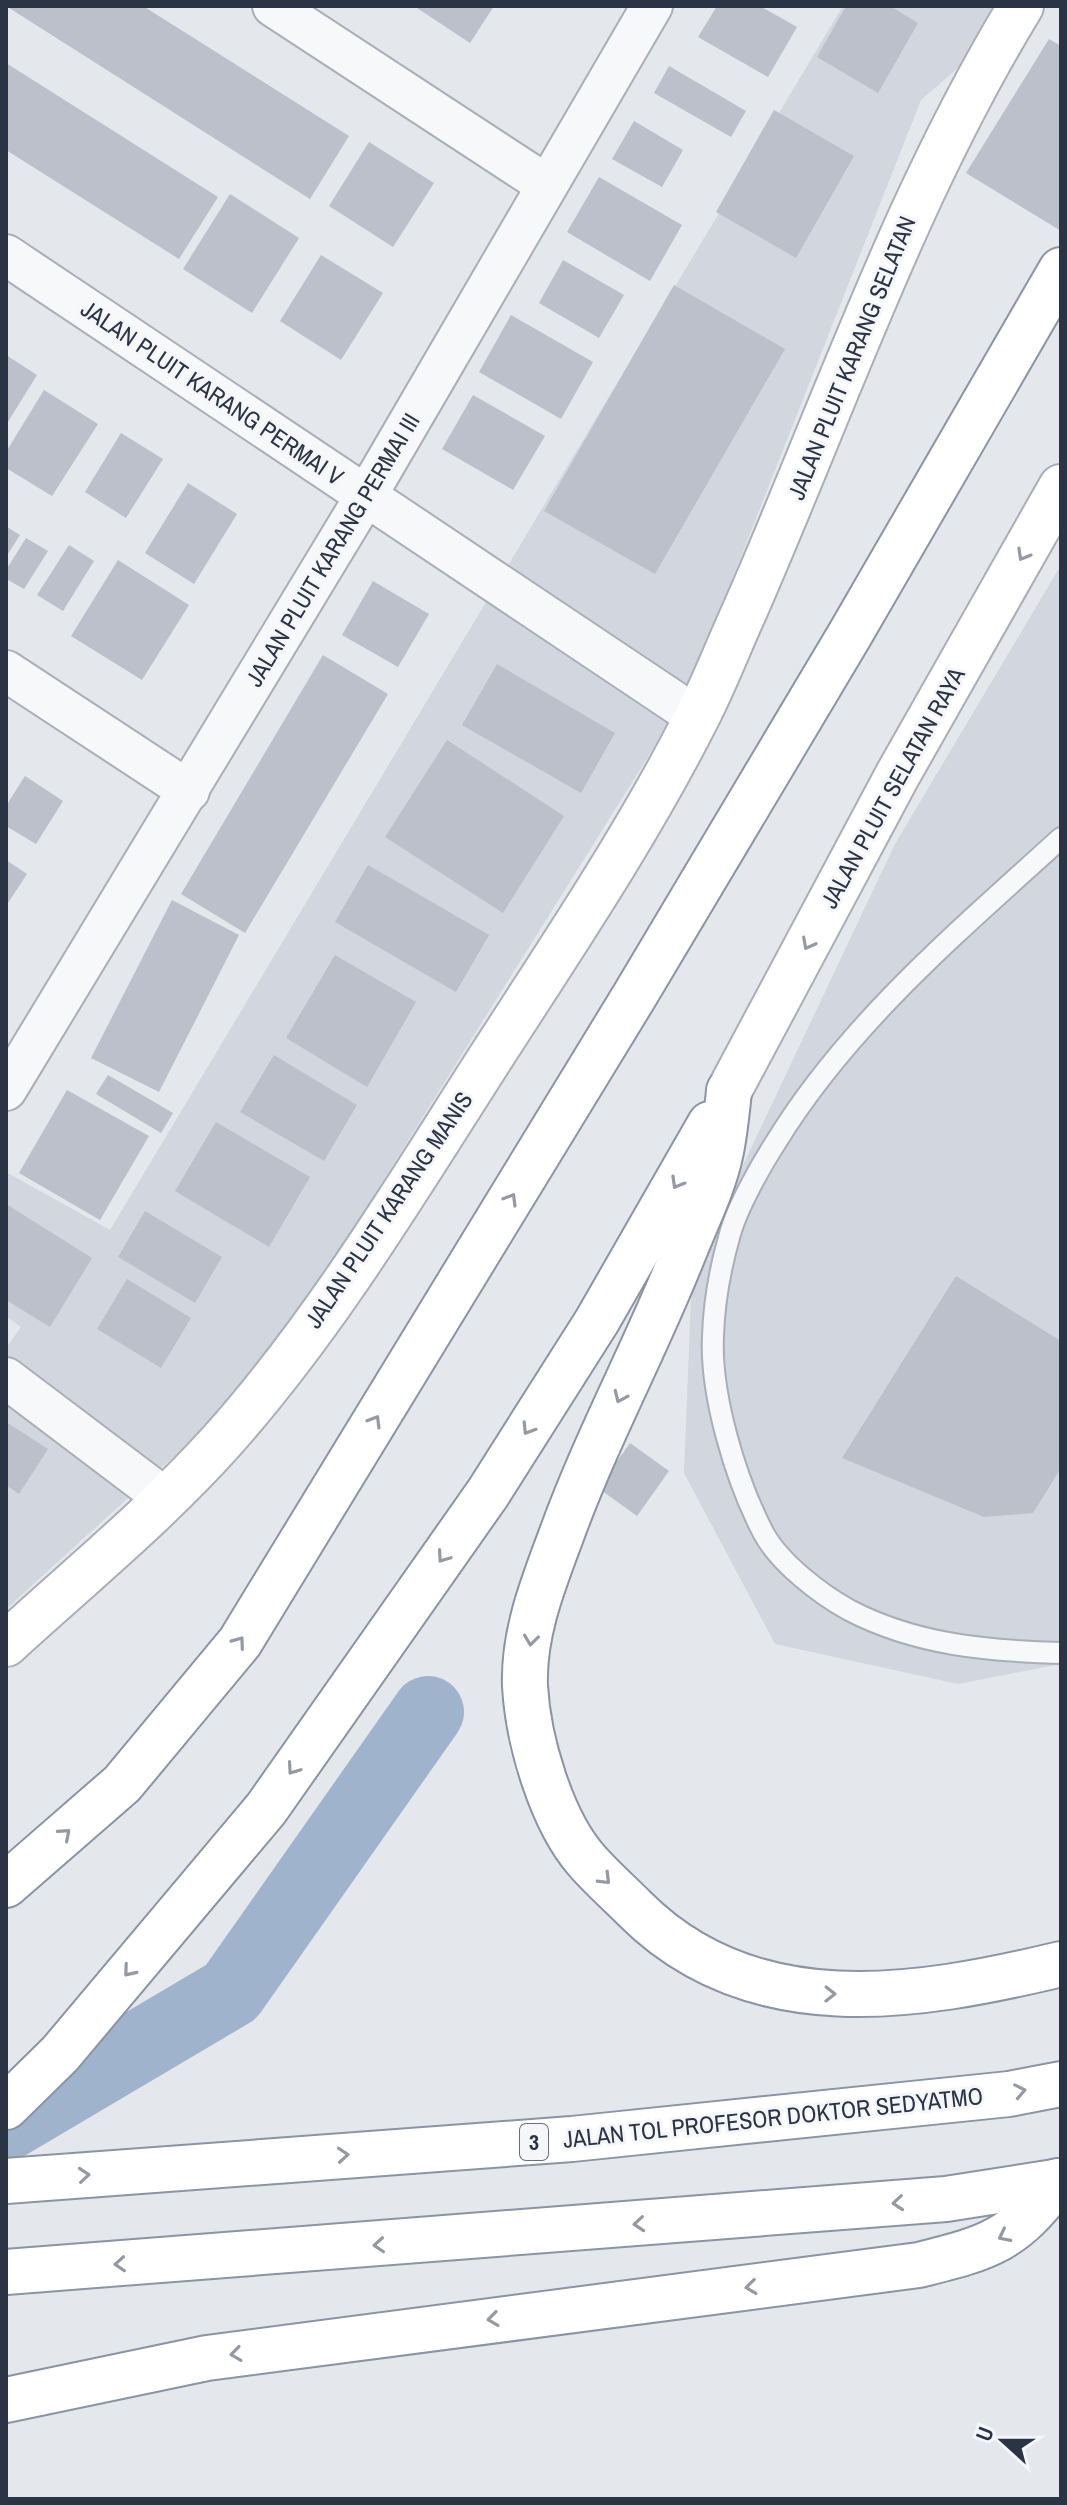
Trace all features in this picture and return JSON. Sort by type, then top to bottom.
[{"type":"main road","name":"JALAN PLUIT KARANG SELATAN","points":[[697,717],[795,497],[930,171],[979,74],[1021,6]]},
{"type":"main road","points":[[6,1885],[122,1784],[240,1642],[659,955],[1061,270]]},
{"type":"main road","name":"JALAN PLUIT SELATAN RAYA","points":[[6,2107],[60,2054],[266,1809],[488,1493],[597,1321],[729,1091],[897,776],[1061,487]]},
{"type":"main road","name":"JALAN PLUIT KARANG MANIS","points":[[6,1644],[166,1499],[221,1442],[308,1333],[373,1242],[586,908],[697,717]]},
{"type":"main road","points":[[729,1091],[721,1152],[704,1203],[672,1284],[575,1498],[535,1607],[525,1684],[534,1746],[555,1807],[585,1859],[643,1917],[700,1958],[772,1986],[823,1995],[908,1992],[1061,1964]]},
{"type":"main road","name":"JALAN TOL PROFESOR DOKTOR SEDYATMO","points":[[6,2181],[572,2139],[1009,2094],[1061,2084]]},
{"type":"main road","points":[[6,2272],[946,2199],[1060,2181]]},
{"type":"main road","points":[[6,2400],[207,2358],[919,2265],[967,2253],[1016,2230],[1031,2217],[1060,2181]]},
{"type":"street","points":[[273,6],[545,184]]},
{"type":"street","name":"JALAN PLUIT KARANG PERMAI III","points":[[12,1066],[189,791],[367,494],[545,184],[652,6]]},
{"type":"street","name":"JALAN PLUIT KARANG PERMAI V","points":[[6,255],[697,717]]},
{"type":"street","points":[[6,671],[189,791]]},
{"type":"street","points":[[6,1378],[166,1499]]},
{"type":"lane","points":[[1061,838],[880,1008],[776,1142],[730,1232],[713,1336],[719,1401],[740,1475],[765,1536],[800,1574],[847,1609],[884,1625],[945,1644],[998,1652],[1061,1653]]},
{"type":"shaded area","points":[[843,6],[1029,6],[921,100],[686,696],[259,1379],[6,1609],[6,1348],[21,1327],[6,1316],[6,1172],[110,1230]]},
{"type":"shaded area","points":[[1061,565],[1061,1664],[958,1684],[775,1644],[684,1473],[692,1273],[895,844]]},
{"type":"building","points":[[6,6],[143,6],[349,136],[310,199]]},
{"type":"building","points":[[414,6],[494,6],[470,43]]},
{"type":"building","points":[[717,6],[760,6],[797,27],[768,77],[698,37]]},
{"type":"building","points":[[846,6],[890,6],[918,23],[878,93],[817,57]]},
{"type":"building","points":[[1049,39],[1061,46],[1061,231],[966,173]]},
{"type":"building","points":[[6,63],[218,197],[179,259],[6,150]]},
{"type":"building","points":[[669,66],[746,111],[731,137],[654,93]]},
{"type":"building","points":[[774,110],[854,156],[796,258],[716,212]]},
{"type":"building","points":[[634,121],[683,150],[662,187],[612,159]]},
{"type":"building","points":[[369,142],[434,183],[393,247],[329,206]]},
{"type":"building","points":[[599,177],[682,225],[650,281],[567,232]]},
{"type":"building","points":[[230,194],[299,238],[252,313],[183,269]]},
{"type":"building","points":[[321,255],[383,293],[341,360],[280,321]]},
{"type":"building","points":[[563,260],[624,295],[599,338],[539,303]]},
{"type":"building","points":[[674,285],[785,349],[655,574],[544,511]]},
{"type":"building","points":[[511,315],[593,362],[561,419],[479,372]]},
{"type":"building","points":[[6,355],[37,375],[6,425]]},
{"type":"building","points":[[44,390],[98,424],[52,496],[6,468],[6,452]]},
{"type":"building","points":[[473,395],[545,436],[513,490],[442,449]]},
{"type":"building","points":[[121,433],[163,459],[126,518],[85,492]]},
{"type":"building","points":[[188,483],[237,514],[194,584],[145,553]]},
{"type":"building","points":[[6,529],[20,535],[6,557]]},
{"type":"building","points":[[26,538],[48,551],[24,589],[6,579],[6,570]]},
{"type":"building","points":[[69,545],[94,561],[63,611],[37,595]]},
{"type":"building","points":[[118,560],[189,605],[142,680],[71,636]]},
{"type":"building","points":[[373,581],[429,614],[398,667],[342,635]]},
{"type":"building","points":[[323,655],[388,694],[245,933],[181,894]]},
{"type":"building","points":[[497,664],[615,733],[581,793],[462,725]]},
{"type":"building","points":[[447,740],[564,816],[503,913],[385,837]]},
{"type":"building","points":[[25,776],[63,801],[36,844],[6,826],[6,806]]},
{"type":"building","points":[[6,860],[27,874],[6,906]]},
{"type":"building","points":[[368,865],[489,935],[456,992],[335,922]]},
{"type":"building","points":[[172,900],[239,935],[159,1092],[91,1058]]},
{"type":"building","points":[[335,955],[416,1002],[367,1087],[286,1038]]},
{"type":"building","points":[[274,1055],[357,1105],[324,1161],[240,1112]]},
{"type":"building","points":[[108,1075],[173,1113],[161,1133],[96,1094]]},
{"type":"building","points":[[67,1090],[149,1136],[100,1220],[19,1173]]},
{"type":"building","points":[[216,1122],[310,1177],[269,1247],[175,1191]]},
{"type":"building","points":[[6,1204],[92,1258],[50,1327],[6,1300]]},
{"type":"building","points":[[145,1211],[222,1257],[195,1303],[118,1257]]},
{"type":"building","points":[[956,1276],[1061,1341],[1061,1468],[1033,1513],[984,1517],[842,1458]]},
{"type":"building","points":[[127,1279],[191,1318],[161,1368],[97,1329]]},
{"type":"building","points":[[6,1422],[48,1449],[19,1494],[6,1485]]},
{"type":"building","points":[[630,1443],[669,1471],[637,1516],[598,1488]]},
{"type":"waterway","points":[[6,2125],[231,1992],[428,1712]]}]
